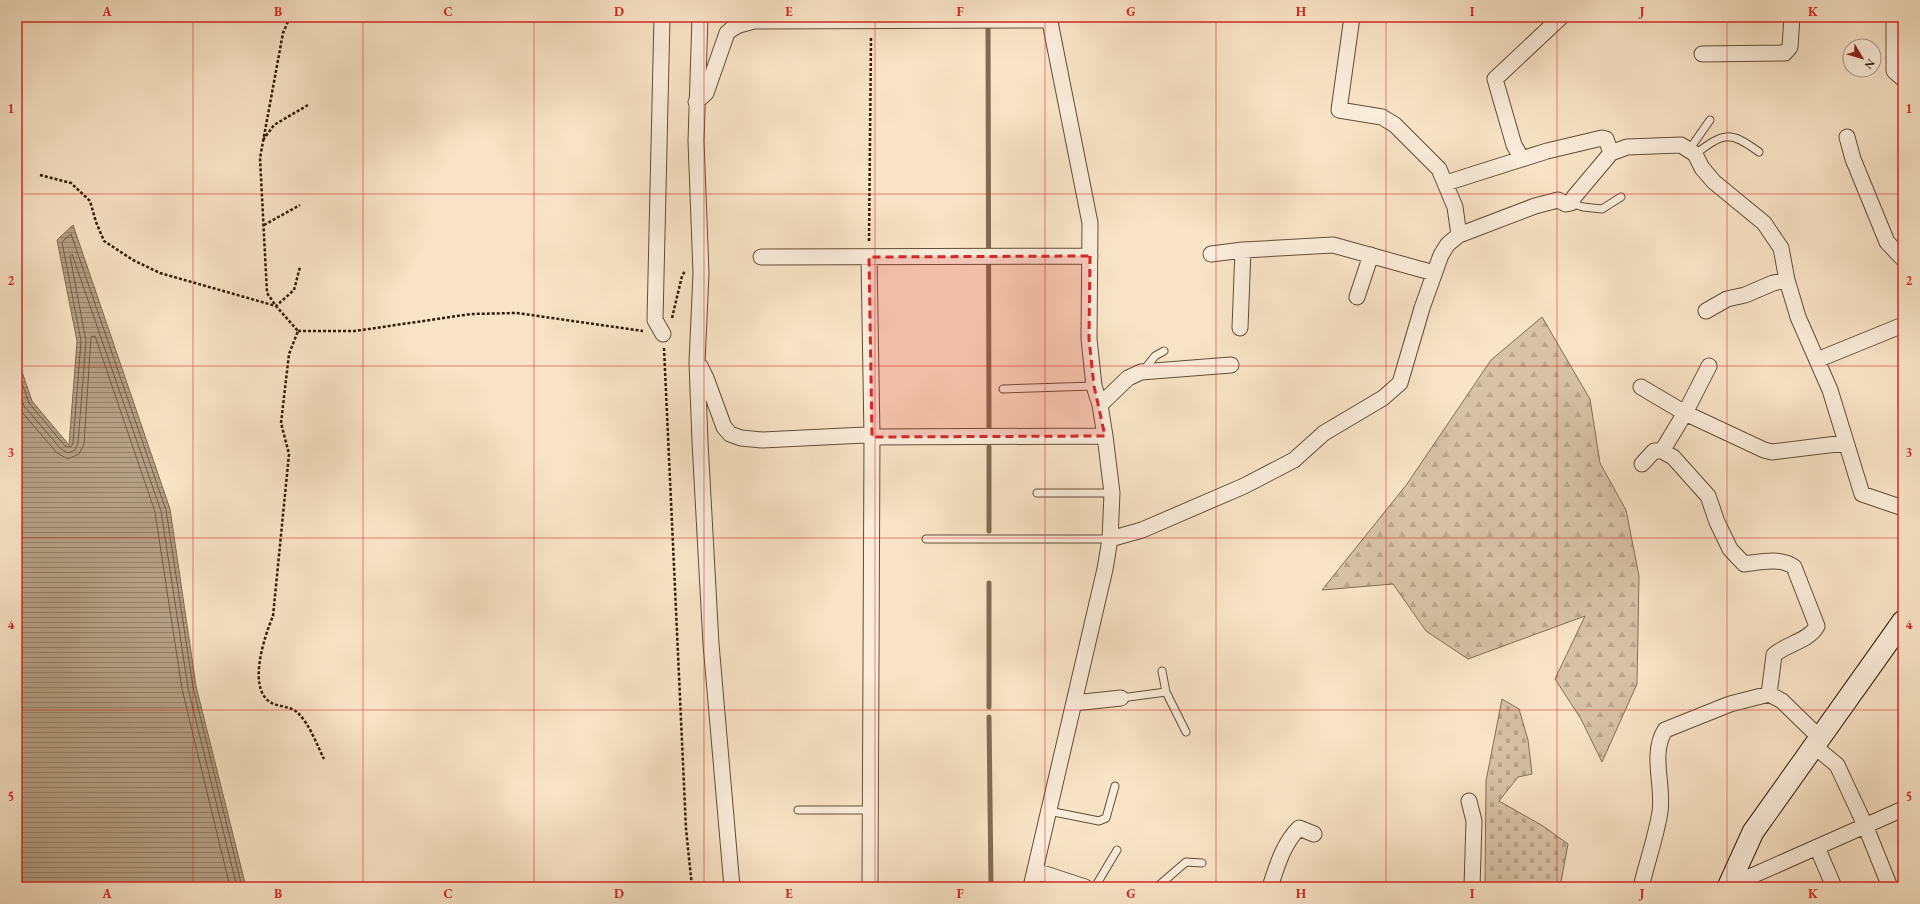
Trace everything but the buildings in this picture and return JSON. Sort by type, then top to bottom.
[{"type":"street","points":[[662,17],[655,320],[663,334]]},
{"type":"street","points":[[700,17],[696,102],[701,273],[698,363],[700,442],[711,644],[732,887]]},
{"type":"street","points":[[1352,17],[1339,110],[1382,117],[1395,126],[1439,169],[1455,207],[1458,236]]},
{"type":"street","points":[[1522,159],[1514,145],[1495,79],[1561,17]]},
{"type":"street","points":[[1702,54],[1785,54],[1790,47],[1792,17]]},
{"type":"street","points":[[1894,17],[1894,71],[1903,79]]},
{"type":"street","points":[[696,102],[706,93],[727,33],[732,28],[754,22],[1050,18],[1090,223],[1089,339],[1094,386],[1100,405],[1112,493],[1110,539],[1105,569],[1036,871],[1031,887]]},
{"type":"street","points":[[1847,137],[1853,159],[1887,242],[1903,259]]},
{"type":"street","points":[[1446,183],[1522,159],[1602,138],[1606,139],[1611,153]]},
{"type":"street","points":[[1110,539],[1142,530],[1244,486],[1288,464],[1324,433],[1383,398],[1400,383],[1422,308],[1441,255],[1448,244],[1458,236],[1535,206],[1558,200],[1566,204],[1571,203],[1574,197],[1611,153],[1627,148],[1674,145],[1681,145],[1692,152],[1702,168],[1714,182],[1764,223],[1781,248],[1787,280],[1798,317],[1830,390],[1862,494],[1903,508]]},
{"type":"street","points":[[1211,254],[1243,250],[1333,245],[1434,273]]},
{"type":"street","points":[[1240,328],[1243,250]]},
{"type":"street","points":[[1357,297],[1371,255]]},
{"type":"street","points":[[761,257],[1090,256]]},
{"type":"street","points":[[869,257],[872,437],[870,887]]},
{"type":"street","points":[[1706,311],[1727,299],[1746,295],[1773,283],[1787,280]]},
{"type":"street","points":[[1817,360],[1903,325]]},
{"type":"street","points":[[698,363],[706,378],[724,427],[730,434],[741,438],[762,440],[865,435],[872,437],[1105,436]]},
{"type":"street","points":[[1100,405],[1128,378],[1142,372],[1231,365]]},
{"type":"street","points":[[1662,451],[1685,413],[1709,366]]},
{"type":"street","points":[[1642,387],[1685,413],[1764,450],[1772,452],[1846,443]]},
{"type":"street","points":[[1642,464],[1654,451],[1662,451],[1673,457],[1708,496],[1717,522],[1730,549],[1744,564],[1780,561],[1788,563],[1794,567],[1817,626],[1814,632],[1779,650],[1774,655],[1769,694]]},
{"type":"street","points":[[1729,886],[1754,832],[1903,621]]},
{"type":"street","points":[[1641,887],[1660,812],[1658,775],[1661,737],[1665,730],[1730,704],[1769,694],[1782,701],[1837,765],[1865,825],[1890,887]]},
{"type":"street","points":[[1074,703],[1120,698]]},
{"type":"street","points":[[1469,801],[1474,821],[1472,887]]},
{"type":"street","points":[[1729,886],[1903,809]]},
{"type":"street","points":[[1270,887],[1283,850],[1294,834],[1299,828],[1314,834]]},
{"type":"street","points":[[1817,847],[1834,887]]},
{"type":"street","points":[[1036,871],[1085,887]]},
{"type":"lane","points":[[1692,152],[1710,120]]},
{"type":"lane","points":[[1692,152],[1715,139],[1731,136],[1745,142],[1759,152]]},
{"type":"lane","points":[[1571,203],[1583,207],[1602,209],[1621,197]]},
{"type":"lane","points":[[1142,372],[1155,356],[1164,351]]},
{"type":"lane","points":[[1003,389],[1094,386]]},
{"type":"lane","points":[[1037,493],[1112,493]]},
{"type":"lane","points":[[926,539],[1110,539]]},
{"type":"lane","points":[[1162,672],[1166,692],[1186,732]]},
{"type":"lane","points":[[1120,698],[1166,692]]},
{"type":"lane","points":[[1049,811],[1099,821],[1106,818],[1115,786]]},
{"type":"lane","points":[[798,810],[870,810]]},
{"type":"lane","points":[[1095,887],[1117,850]]},
{"type":"lane","points":[[1157,887],[1186,862],[1202,863]]},
{"type":"path","points":[[290,17],[283,33],[262,140],[260,158],[267,293],[276,306],[298,331],[355,331],[471,314],[517,313],[663,334]]},
{"type":"path","points":[[869,257],[871,21]]},
{"type":"path","points":[[262,140],[274,125],[308,105]]},
{"type":"path","points":[[40,175],[71,183],[90,201],[96,222],[104,241],[133,260],[160,273],[276,306]]},
{"type":"path","points":[[264,225],[300,205]]},
{"type":"path","points":[[276,306],[294,290],[300,267]]},
{"type":"path","points":[[686,270],[682,276],[674,316],[663,334],[686,829],[692,887]]},
{"type":"path","points":[[298,331],[289,354],[281,423],[289,454],[273,616],[264,637],[258,671],[261,690],[269,702],[298,713],[309,730],[324,759]]},
{"type":"highlighted area","points":[[1090,256],[1089,339],[1094,386],[1105,436],[872,437],[869,257]]},
{"type":"green space","points":[[1542,317],[1590,399],[1600,463],[1626,510],[1639,576],[1637,684],[1602,762],[1581,719],[1555,679],[1585,616],[1468,659],[1426,631],[1393,584],[1322,590],[1407,484],[1491,360]]},
{"type":"green space","points":[[1502,699],[1519,709],[1528,740],[1532,774],[1518,777],[1499,801],[1543,826],[1568,844],[1560,887],[1485,887],[1486,781]]},
{"type":"water","points":[[73,225],[170,509],[196,686],[246,887],[17,887],[17,357],[32,401],[69,445],[77,341],[57,240]]},
{"type":"waterway","points":[[988,22],[989,428]]},
{"type":"waterway","points":[[989,447],[989,531]]},
{"type":"waterway","points":[[989,583],[989,707]]},
{"type":"waterway","points":[[989,717],[991,887]]}]
